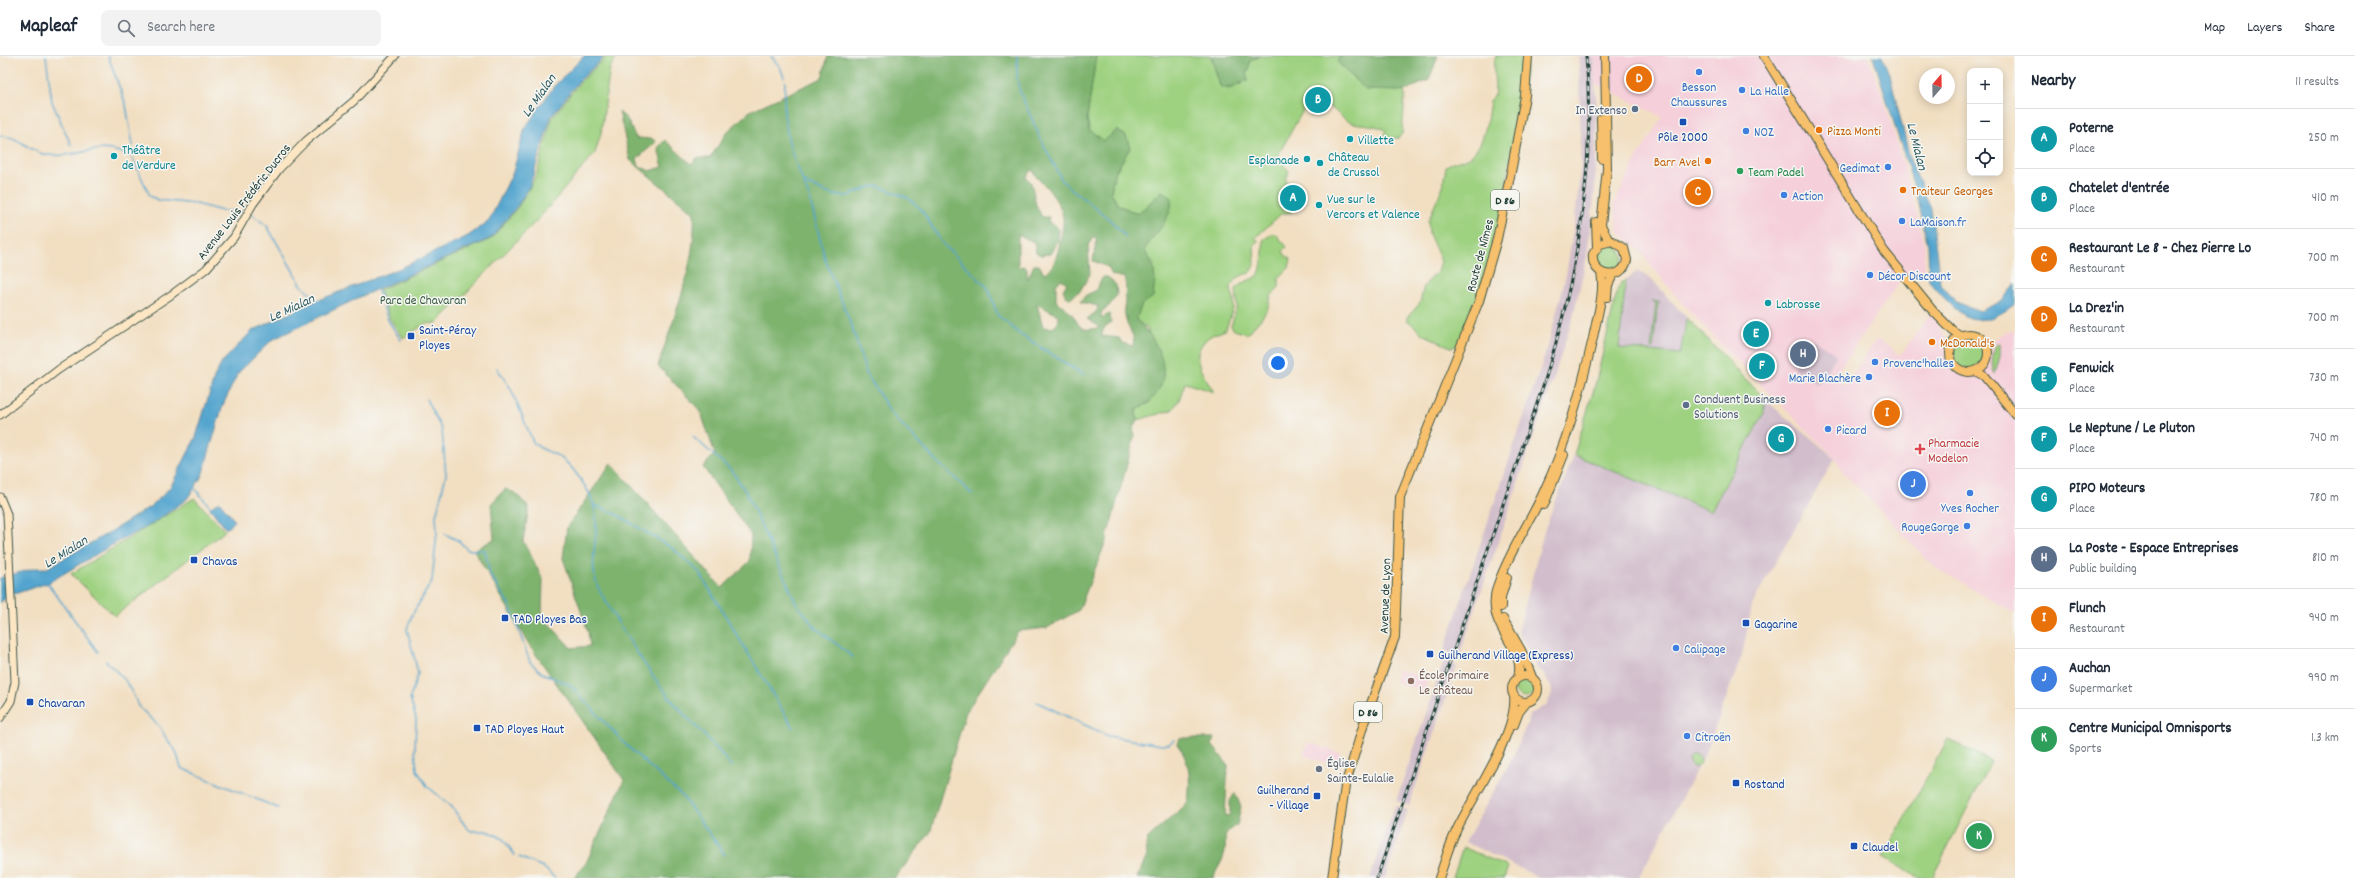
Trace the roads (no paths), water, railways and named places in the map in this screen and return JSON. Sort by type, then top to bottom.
[{"type":"main road","name":"Avenue Louis Frédéric Ducros","points":[[0,415],[58,370],[196,277],[222,251],[279,169],[297,150],[354,101],[395,56]]},
{"type":"main road","name":"Route de Nîmes","points":[[1400,497],[1464,341],[1479,301],[1497,239],[1524,100],[1528,56]]},
{"type":"main road","points":[[1439,878],[1454,836],[1496,758],[1512,714],[1514,696],[1512,686],[1518,677],[1519,661],[1500,629],[1496,612],[1495,596],[1502,576],[1551,477],[1574,411],[1584,376],[1602,293],[1600,272],[1595,266],[1593,258],[1597,247],[1596,221],[1602,168],[1600,56]]},
{"type":"main road","points":[[1445,878],[1458,837],[1498,767],[1519,712],[1538,692],[1537,682],[1532,677],[1521,650],[1503,620],[1501,597],[1506,578],[1550,494],[1559,471],[1588,384],[1608,285],[1613,275],[1624,268],[1627,256],[1621,245],[1612,241],[1603,233],[1601,225],[1607,169],[1605,56]]},
{"type":"main road","points":[[1764,56],[1884,251],[1933,311],[1949,334],[1953,343]]},
{"type":"main road","points":[[1597,247],[1604,242],[1612,241]]},
{"type":"main road","points":[[1600,272],[1613,275]]},
{"type":"main road","points":[[1933,311],[1953,331],[1962,336]]},
{"type":"main road","points":[[1986,362],[1975,371],[1964,372],[1955,366],[1950,354],[1953,343],[1962,336],[1972,335],[1982,340],[1987,351],[1986,362],[1988,373],[2015,408]]},
{"type":"main road","points":[[1975,371],[1984,376],[2015,414]]},
{"type":"main road","points":[[0,497],[7,514],[14,693],[8,708],[0,718]]},
{"type":"main road","name":"Avenue de Lyon","points":[[1332,878],[1341,805],[1346,783],[1364,723],[1395,637],[1400,497]]},
{"type":"main road","points":[[0,713],[10,694],[12,661]]},
{"type":"main road","points":[[1518,677],[1524,675],[1532,677]]},
{"type":"main road","points":[[1514,696],[1519,701],[1527,702]]},
{"type":"water","name":"Le Mialan","points":[[584,56],[605,56],[578,82],[551,117],[530,185],[518,205],[491,238],[360,297],[272,340],[238,373],[223,405],[202,476],[187,499],[152,524],[112,545],[48,583],[8,596],[0,603],[0,578],[35,568],[47,568],[110,532],[151,506],[163,495],[171,486],[196,437],[215,375],[223,361],[252,331],[311,303],[403,267],[468,236],[489,221],[513,172],[525,128],[554,86]]},
{"type":"water","name":"Le Mialan","points":[[1873,56],[1882,56],[1891,79],[1911,163],[1931,208],[1940,283],[1956,302],[1980,311],[2002,301],[2015,283],[2015,304],[2000,314],[1988,319],[1968,317],[1949,303],[1929,281],[1928,246],[1918,200]]},
{"type":"water","points":[[219,501],[235,521],[226,529],[210,508]]},
{"type":"waterway","points":[[46,56],[52,102],[71,145]]},
{"type":"waterway","points":[[108,56],[126,105],[133,146]]},
{"type":"waterway","points":[[771,56],[780,67],[784,77]]},
{"type":"waterway","points":[[1017,56],[1017,78],[1020,92],[1042,142],[1063,182],[1110,220],[1126,237]]},
{"type":"waterway","points":[[785,81],[784,114],[790,148],[810,199],[825,259],[853,330],[866,373],[891,413],[936,461],[972,494]]},
{"type":"waterway","points":[[0,136],[13,138],[42,154],[48,155],[99,150],[120,152],[132,157],[150,196],[158,200],[196,204],[222,211],[246,212]]},
{"type":"waterway","points":[[130,156],[132,151]]},
{"type":"waterway","points":[[804,182],[824,192],[839,196],[848,196],[870,187],[878,186],[908,198],[921,209],[942,243],[988,288],[998,316],[1018,333],[1084,375]]},
{"type":"waterway","points":[[250,213],[267,226],[302,286],[318,301]]},
{"type":"waterway","points":[[377,288],[388,320],[401,340]]},
{"type":"waterway","points":[[497,368],[511,389],[533,442],[541,448],[553,453],[568,464],[585,486],[592,500],[596,527],[594,554],[595,579],[616,619],[642,660],[677,707],[717,748],[731,766]]},
{"type":"waterway","points":[[426,399],[442,430],[446,475],[436,516],[437,532],[432,581],[412,615],[407,629],[418,673],[410,698],[416,719],[415,750],[417,770],[427,786],[451,806],[467,828],[471,831],[486,831],[503,839],[515,855]]},
{"type":"waterway","points":[[693,437],[731,470],[746,492],[796,603],[816,628],[853,657]]},
{"type":"waterway","points":[[193,486],[211,508]]},
{"type":"waterway","points":[[594,505],[616,514],[672,548],[699,572],[793,728]]},
{"type":"waterway","points":[[445,534],[459,541],[468,550],[485,550],[490,575],[510,606],[530,662],[542,673],[570,685],[626,745],[682,796],[725,855]]},
{"type":"waterway","points":[[46,581],[98,652]]},
{"type":"waterway","points":[[106,661],[125,680],[138,706],[159,726],[176,751],[181,768],[278,808]]},
{"type":"waterway","points":[[1037,702],[1108,736],[1161,745],[1169,744],[1174,740]]},
{"type":"waterway","points":[[519,857],[543,867],[555,878]]},
{"type":"railway","points":[[1377,878],[1546,377],[1557,338],[1567,298],[1582,218],[1588,138],[1586,56]]},
{"type":"place","name":"Besson Chaussures","points":[[1699,72]]},
{"type":"place","name":"La Drez'in","points":[[1639,79]]},
{"type":"place","name":"La Halle","points":[[1742,90]]},
{"type":"place","name":"Chatelet d'entrée","points":[[1318,100]]},
{"type":"place","name":"In Extenso","points":[[1635,109]]},
{"type":"place","name":"Pôle 2000","points":[[1683,122]]},
{"type":"place","name":"Pizza Monti","points":[[1819,130]]},
{"type":"place","name":"NOZ","points":[[1746,131]]},
{"type":"place","name":"Villette","points":[[1350,139]]},
{"type":"place","name":"Théâtre de Verdure","points":[[114,156]]},
{"type":"place","name":"Esplanade","points":[[1307,159]]},
{"type":"place","name":"Barr Avel","points":[[1708,161]]},
{"type":"place","name":"Château de Crussol","points":[[1320,163]]},
{"type":"place","name":"Gedimat","points":[[1888,167]]},
{"type":"place","name":"Team Padel","points":[[1740,171]]},
{"type":"place","name":"Traiteur Georges","points":[[1903,190]]},
{"type":"place","name":"Restaurant Le 8 - Chez Pierre Lo","points":[[1698,192]]},
{"type":"place","name":"Action","points":[[1784,195]]},
{"type":"place","name":"Poterne","points":[[1293,198]]},
{"type":"place","name":"Vue sur le Vercors et Valence","points":[[1319,205]]},
{"type":"place","name":"LaMaison.fr","points":[[1902,221]]},
{"type":"place","name":"Décor Discount","points":[[1870,275]]},
{"type":"place","name":"Labrosse","points":[[1768,303]]},
{"type":"place","name":"Fenwick","points":[[1756,334]]},
{"type":"place","name":"Saint-Péray Ployes","points":[[411,336]]},
{"type":"place","name":"McDonald's","points":[[1932,342]]},
{"type":"place","name":"La Poste - Espace Entreprises","points":[[1803,354]]},
{"type":"place","name":"Provenc'halles","points":[[1875,362]]},
{"type":"place","name":"Le Neptune / Le Pluton","points":[[1762,366]]},
{"type":"place","name":"Marie Blachère","points":[[1869,377]]},
{"type":"place","name":"Conduent Business Solutions","points":[[1686,405]]},
{"type":"place","name":"Flunch","points":[[1887,413]]},
{"type":"place","name":"Picard","points":[[1828,429]]},
{"type":"place","name":"PIPO Moteurs","points":[[1781,439]]},
{"type":"place","name":"Pharmacie Modelon","points":[[1920,449]]},
{"type":"place","name":"Auchan","points":[[1913,484]]},
{"type":"place","name":"Yves Rocher","points":[[1970,493]]},
{"type":"place","name":"RougeGorge","points":[[1967,526]]},
{"type":"place","name":"Chavas","points":[[194,560]]},
{"type":"place","name":"TAD Ployes Bas","points":[[505,618]]},
{"type":"place","name":"Gagarine","points":[[1746,623]]},
{"type":"place","name":"Calipage","points":[[1676,648]]},
{"type":"place","name":"Guilherand Village (Express)","points":[[1430,654]]},
{"type":"place","name":"École primaire Le château","points":[[1411,681]]},
{"type":"place","name":"Chavaran","points":[[30,702]]},
{"type":"place","name":"TAD Ployes Haut","points":[[477,728]]},
{"type":"place","name":"Citroën","points":[[1687,736]]},
{"type":"place","name":"Église Sainte-Eulalie","points":[[1319,769]]},
{"type":"place","name":"Rostand","points":[[1736,783]]},
{"type":"place","name":"Guilherand - Village","points":[[1317,796]]},
{"type":"place","name":"Centre Municipal Omnisports","points":[[1979,836]]},
{"type":"place","name":"Claudel","points":[[1854,846]]},
{"type":"park label","name":"Parc de Chavaran","points":[[423,299]]}]
